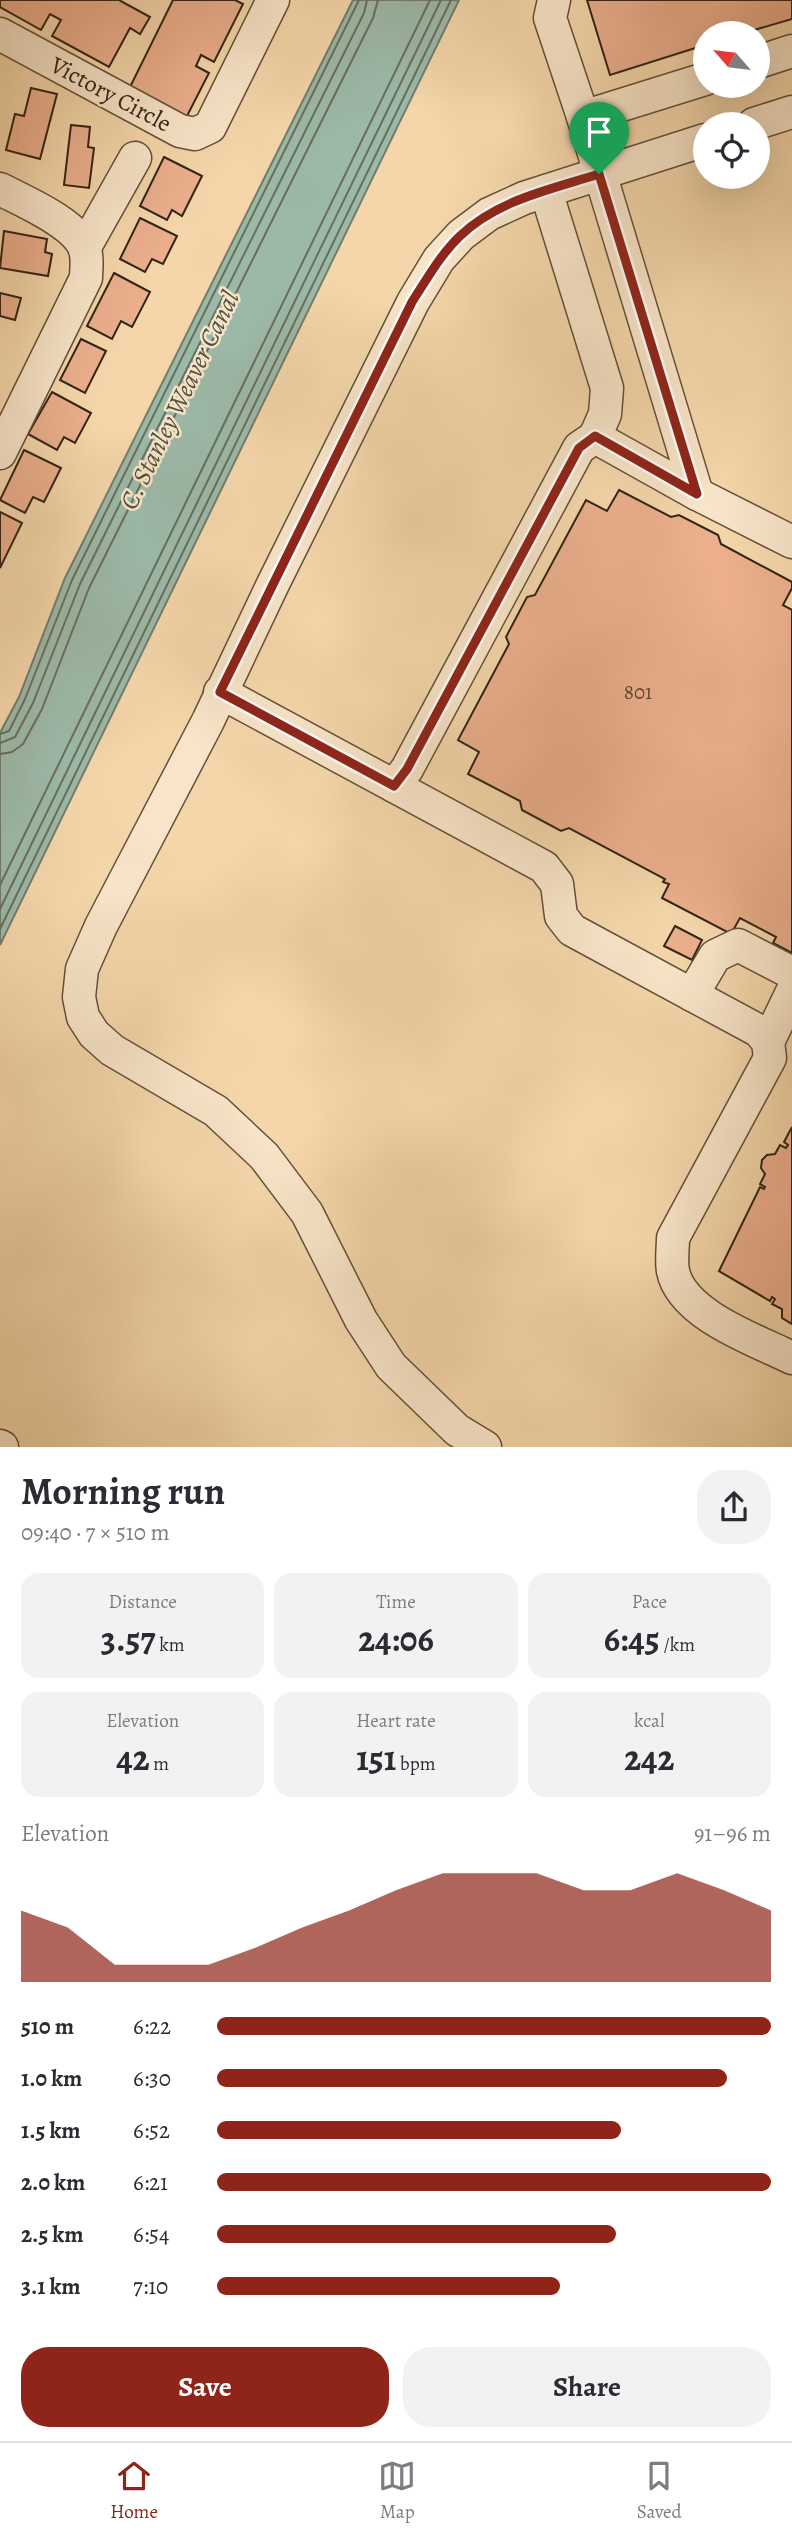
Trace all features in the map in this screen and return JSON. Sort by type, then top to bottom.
[{"type":"street","name":"Victory Circle","points":[[0,34],[180,131],[195,134],[210,127],[273,0]]},
{"type":"street","points":[[554,0],[550,18],[583,117],[697,494]]},
{"type":"street","points":[[770,58],[792,51]]},
{"type":"street","points":[[583,117],[693,83]]},
{"type":"street","points":[[770,119],[792,112]]},
{"type":"street","points":[[485,1447],[457,1430],[391,1366],[361,1320],[307,1213],[264,1156],[216,1111],[113,1050],[94,1034],[83,1017],[79,997],[82,969],[101,926],[208,721],[412,302],[439,259],[461,235],[489,214],[546,191],[693,143]]},
{"type":"street","points":[[0,453],[86,278],[85,247],[135,158]]},
{"type":"street","points":[[0,189],[60,222],[74,232],[85,247]]},
{"type":"street","points":[[394,786],[407,769],[579,448],[595,436],[605,414],[607,388],[546,191]]},
{"type":"street","points":[[595,436],[697,494],[792,542]]},
{"type":"street","points":[[220,692],[544,867],[557,884],[561,916],[572,930],[759,1031],[768,1042],[771,1058],[673,1238],[673,1271],[681,1290],[704,1313],[792,1358]]},
{"type":"street","points":[[692,995],[715,956],[738,945],[792,972]]},
{"type":"street","points":[[768,1042],[792,992]]},
{"type":"water","name":"C. Stanley Weaver Canal","points":[[353,0],[459,0],[0,945],[0,733],[19,697],[65,578]]},
{"type":"building","points":[[0,0],[119,0],[150,17],[140,34],[130,28],[109,67],[52,36],[61,20],[50,14],[41,30],[0,7]]},
{"type":"building","points":[[173,0],[235,0],[243,4],[214,62],[201,55],[196,66],[209,73],[186,118],[129,89]]},
{"type":"building","points":[[587,0],[792,0],[792,19],[770,25],[770,21],[693,21],[693,49],[610,75]]},
{"type":"building","points":[[31,88],[57,94],[40,159],[6,150],[15,114],[24,116]]},
{"type":"building","points":[[71,125],[90,127],[88,147],[94,148],[89,188],[64,185]]},
{"type":"building","points":[[164,157],[202,176],[182,216],[172,210],[167,220],[140,206]]},
{"type":"building","points":[[140,218],[177,236],[163,264],[152,259],[145,272],[120,259]]},
{"type":"building","points":[[4,231],[47,239],[45,252],[52,254],[48,276],[0,268]]},
{"type":"building","points":[[114,273],[150,292],[132,327],[121,321],[112,339],[87,326]]},
{"type":"building","points":[[0,293],[21,298],[15,320],[0,316]]},
{"type":"building","points":[[81,339],[106,351],[85,393],[60,380]]},
{"type":"building","points":[[52,392],[91,413],[75,443],[64,437],[57,450],[28,434]]},
{"type":"building","points":[[24,450],[61,468],[44,502],[33,497],[25,513],[0,500]]},
{"type":"building","points":[[619,490],[671,517],[679,515],[718,535],[721,544],[792,582],[792,588],[783,605],[792,610],[792,953],[773,943],[776,937],[740,918],[731,934],[662,898],[669,884],[663,882],[665,879],[569,828],[561,831],[522,810],[520,801],[468,774],[479,752],[458,740],[509,644],[506,637],[527,597],[535,595],[586,500],[607,511]]},
{"type":"building","points":[[0,512],[22,523],[0,568]]},
{"type":"building","points":[[675,926],[702,940],[692,960],[664,946]]},
{"type":"building","points":[[792,1127],[792,1324],[782,1318],[782,1309],[772,1304],[775,1299],[772,1297],[770,1301],[719,1271],[760,1187],[765,1187],[760,1184],[765,1174],[761,1168],[762,1160],[767,1155],[775,1154],[780,1145],[786,1148],[788,1145],[784,1142]]},
{"type":"route","points":[[599,174],[697,494],[595,436],[579,448],[407,769],[394,786],[220,692],[412,302],[439,259],[461,235],[489,214],[524,198],[599,174]]}]
